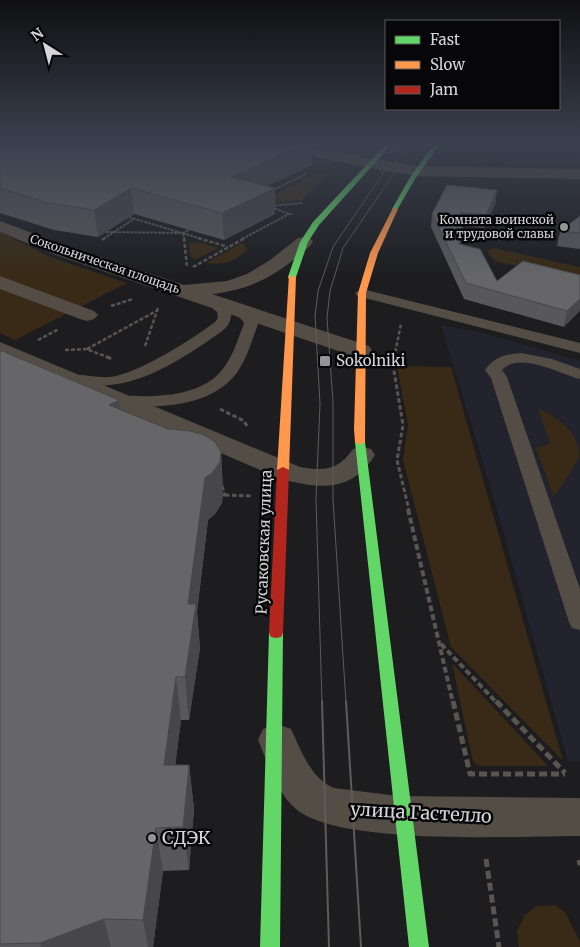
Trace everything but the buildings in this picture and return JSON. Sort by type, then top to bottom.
[{"type":"main road","name":"Русаковская улица","points":[[270,947],[282,470],[291,280],[304,242],[327,210],[346,189]]},
{"type":"main road","points":[[406,189],[374,251],[362,293],[359,430],[419,947]]},
{"type":"street","name":"Сокольническая площадь","points":[[0,226],[63,251],[361,351]]},
{"type":"street","points":[[167,286],[205,289],[251,281],[270,271],[304,242]]},
{"type":"street","points":[[0,282],[87,314]]},
{"type":"street","points":[[0,349],[22,366],[66,377],[282,470],[309,478],[333,477],[351,469],[359,462],[362,455]]},
{"type":"street","name":"улица Гастелло","points":[[274,732],[297,782],[313,800],[353,812],[404,815],[580,817]]},
{"type":"lane","points":[[362,293],[580,348]]},
{"type":"lane","points":[[66,377],[81,382],[98,383],[117,381],[145,372],[220,325],[225,318],[224,310],[211,301]]},
{"type":"lane","points":[[121,401],[144,402],[174,399],[201,391],[222,379],[231,369],[251,324],[250,319],[238,310]]},
{"type":"lane","points":[[580,374],[528,358],[513,358],[497,363],[493,370],[498,377],[580,622]]},
{"type":"path","points":[[265,194],[275,189]]},
{"type":"path","points":[[296,214],[289,214],[268,206],[308,202]]},
{"type":"path","points":[[116,214],[228,246]]},
{"type":"path","points":[[183,233],[187,272],[228,246],[289,214]]},
{"type":"path","points":[[97,243],[134,219]]},
{"type":"path","points":[[170,229],[178,225]]},
{"type":"path","points":[[106,232],[183,233],[201,225]]},
{"type":"path","points":[[155,304],[159,309]]},
{"type":"path","points":[[62,350],[86,349],[159,309]]},
{"type":"path","points":[[143,352],[159,309]]},
{"type":"path","points":[[401,322],[393,365],[403,424],[397,460],[470,774],[565,774],[441,644]]},
{"type":"path","points":[[218,408],[244,421],[247,427]]},
{"type":"path","points":[[219,482],[224,495],[252,496]]},
{"type":"path","points":[[486,859],[499,947]]},
{"type":"shaded area","points":[[285,189],[313,189],[302,200],[275,203],[267,198]]},
{"type":"shaded area","points":[[0,232],[50,257],[127,283],[15,340],[0,333]]},
{"type":"shaded area","points":[[198,242],[218,248],[195,260],[191,257],[188,244]]},
{"type":"shaded area","points":[[242,243],[248,249],[239,257],[224,263],[206,263]]},
{"type":"shaded area","points":[[493,248],[580,267],[580,278],[555,271],[495,261],[487,252]]},
{"type":"shaded area","points":[[441,325],[484,333],[580,361],[580,761],[568,761],[494,498]]},
{"type":"shaded area","points":[[397,366],[451,367],[563,761],[451,647],[403,460],[408,425]]},
{"type":"shaded area","points":[[538,409],[566,426],[576,440],[578,447],[578,460],[554,497],[536,448],[550,444]]},
{"type":"shaded area","points":[[452,663],[548,766],[479,766],[473,762]]},
{"type":"shaded area","points":[[555,905],[565,912],[580,942],[580,947],[519,947],[517,931],[525,915],[537,906]]},
{"type":"tram line","points":[[322,703],[316,498],[320,404],[315,316],[318,291],[333,247],[372,189]]},
{"type":"tram line","points":[[346,703],[333,499],[333,402],[327,318],[330,291],[343,248],[383,189]]},
{"type":"tram line","points":[[322,701],[329,947]]},
{"type":"tram line","points":[[346,701],[361,947]]},
{"type":"traffic: fast","points":[[292,277],[304,242],[316,224],[348,189]]},
{"type":"traffic: fast","points":[[395,209],[406,189]]},
{"type":"traffic: fast","points":[[360,442],[419,947]]},
{"type":"traffic: fast","points":[[270,947],[276,633]]},
{"type":"traffic: slow","points":[[360,442],[362,293],[374,253],[395,209]]},
{"type":"traffic: slow","points":[[283,470],[292,277]]},
{"type":"traffic: jam","points":[[276,633],[283,470]]},
{"type":"place","name":"Комната воинской и трудовой славы","points":[[564,227]]},
{"type":"place","name":"Sokolniki","points":[[325,361]]},
{"type":"place","name":"СДЭК","points":[[152,838]]}]
